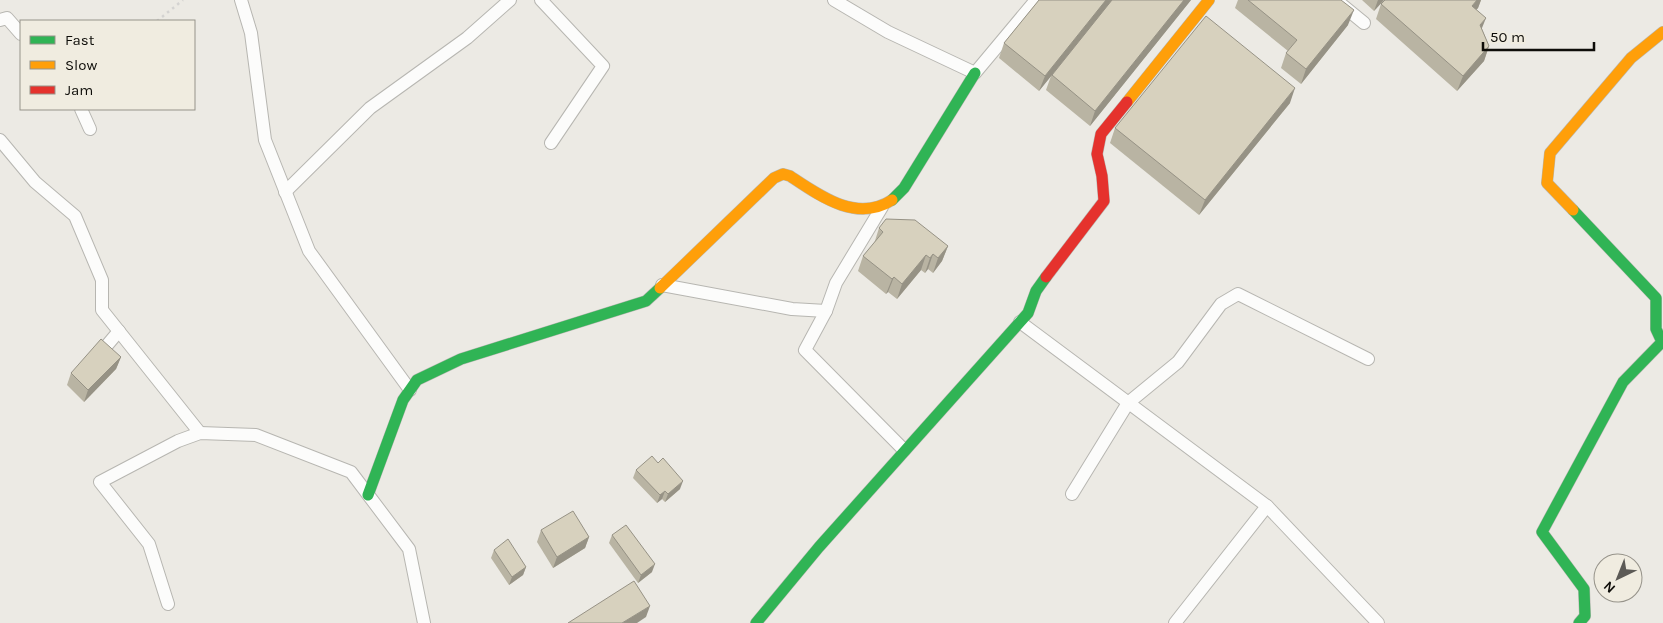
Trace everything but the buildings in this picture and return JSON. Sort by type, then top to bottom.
[{"type":"street","points":[[242,0],[251,33],[265,140],[309,251],[410,390]]},
{"type":"street","points":[[285,192],[370,108],[467,38],[510,0]]},
{"type":"street","points":[[541,0],[603,66],[550,144]]},
{"type":"street","points":[[834,0],[888,32],[975,73]]},
{"type":"street","points":[[368,495],[403,400],[418,380],[461,359],[646,301],[774,178],[783,174],[790,176],[837,205],[859,211],[882,207],[896,199],[975,73],[1036,0]]},
{"type":"street","points":[[756,623],[819,547],[904,450],[1028,313],[1036,291],[1104,201],[1102,176],[1097,154],[1101,134],[1209,0]]},
{"type":"street","points":[[1336,0],[1364,23]]},
{"type":"street","points":[[0,20],[7,18],[20,33]]},
{"type":"street","points":[[1578,623],[1584,616],[1584,589],[1542,532],[1623,382],[1662,342],[1656,329],[1656,298],[1546,183],[1550,153],[1632,58],[1663,32]]},
{"type":"street","points":[[81,110],[90,129]]},
{"type":"street","points":[[0,140],[35,182],[75,216],[102,280],[102,310],[200,432]]},
{"type":"street","points":[[882,207],[836,284],[826,310],[805,350],[904,450]]},
{"type":"street","points":[[662,285],[792,308],[826,310]]},
{"type":"street","points":[[1072,494],[1128,403],[1178,362],[1221,304],[1238,294],[1368,359]]},
{"type":"street","points":[[1020,322],[1267,506],[1378,623]]},
{"type":"street","points":[[92,363],[119,332]]},
{"type":"street","points":[[168,604],[149,544],[100,482],[178,441],[200,432],[256,435],[351,472],[409,549],[424,623]]},
{"type":"street","points":[[1175,623],[1267,506]]},
{"type":"path","points":[[158,20],[183,0]]},
{"type":"traffic: fast","points":[[892,200],[904,188],[975,73]]},
{"type":"traffic: fast","points":[[1573,210],[1656,298],[1656,329],[1662,342],[1623,382],[1542,532],[1584,589],[1585,616],[1579,623]]},
{"type":"traffic: fast","points":[[756,623],[819,547],[1028,313],[1036,291],[1046,277]]},
{"type":"traffic: fast","points":[[368,495],[403,400],[417,380],[461,359],[646,301],[660,288]]},
{"type":"traffic: slow","points":[[1127,102],[1209,0]]},
{"type":"traffic: slow","points":[[1573,210],[1547,183],[1550,153],[1631,58],[1663,32]]},
{"type":"traffic: slow","points":[[660,288],[774,178],[783,174],[790,176],[826,198],[852,208],[866,209],[892,200]]},
{"type":"traffic: jam","points":[[1046,277],[1104,201],[1102,176],[1097,154],[1101,134],[1127,102]]}]
